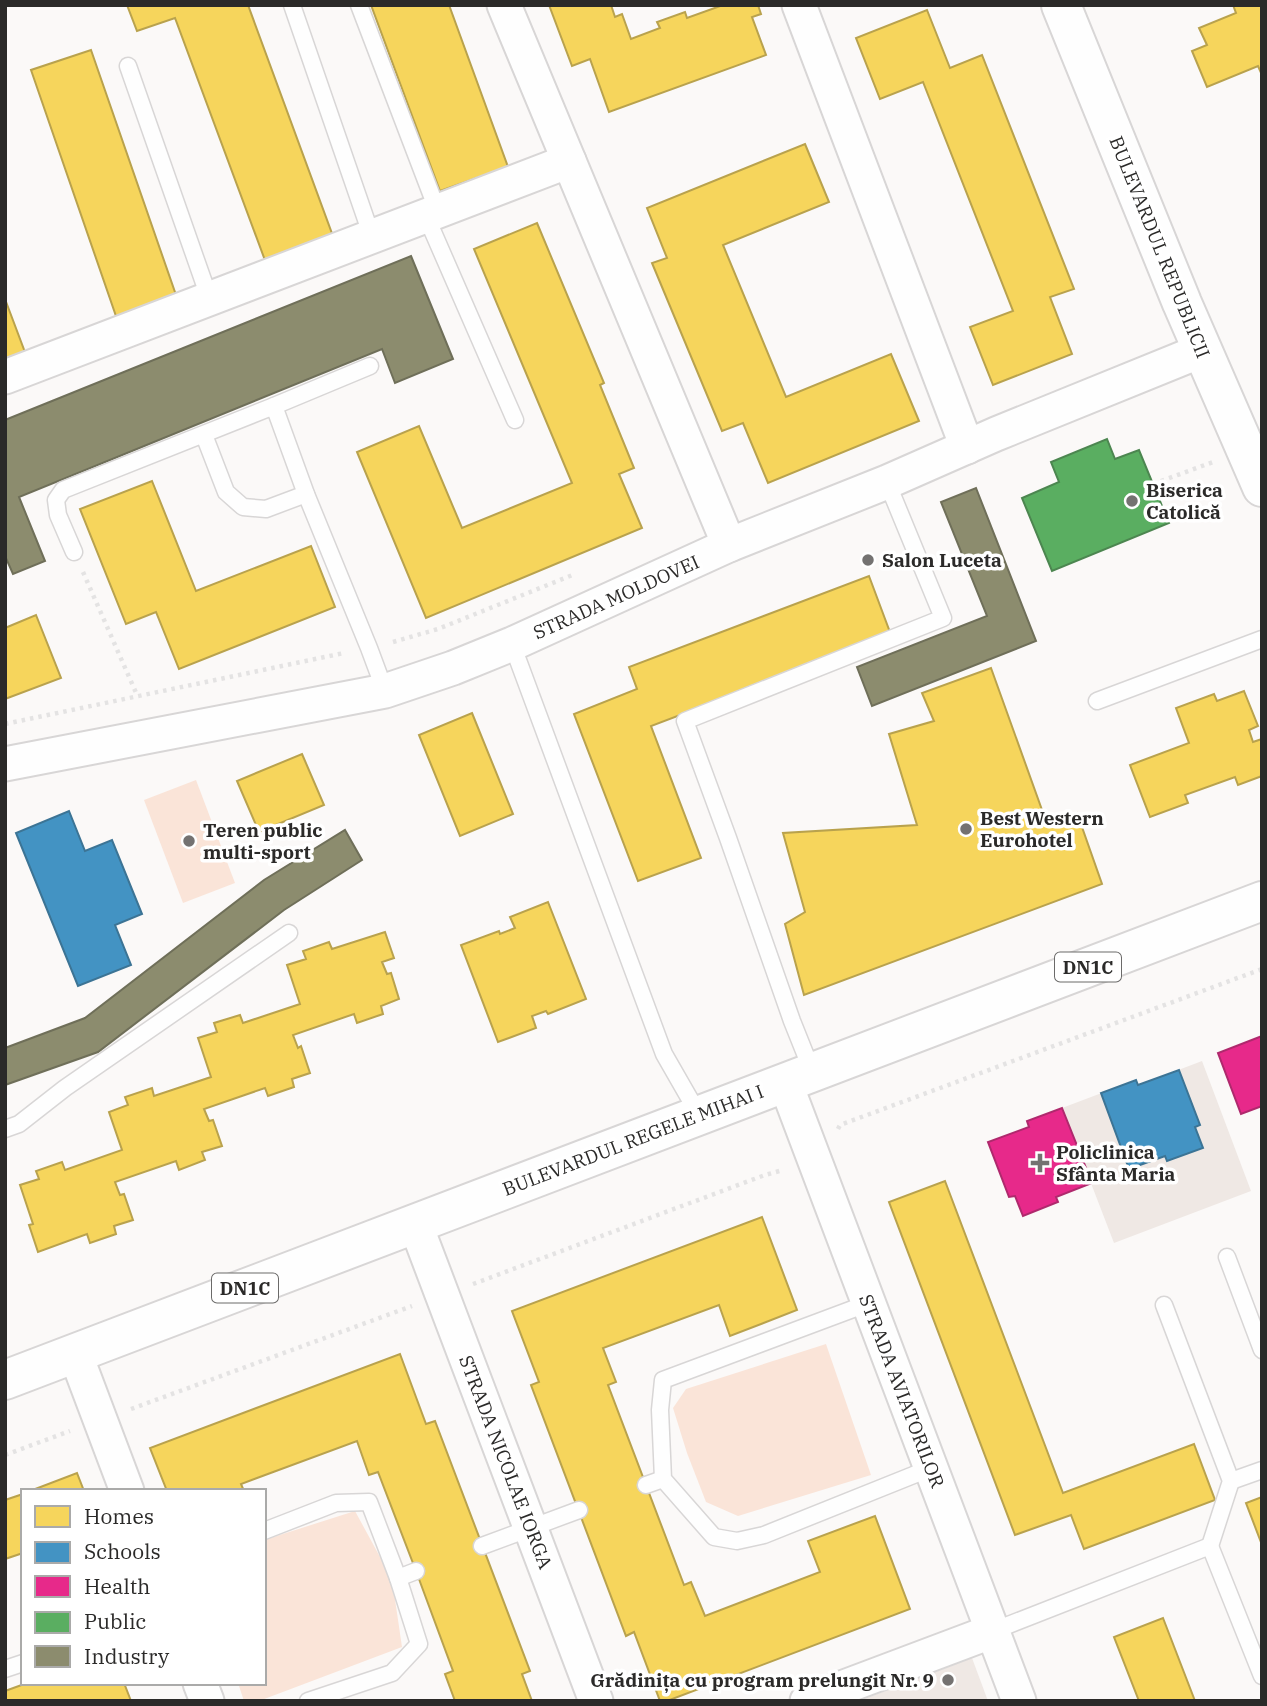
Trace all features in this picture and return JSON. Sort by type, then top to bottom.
[{"type":"main road","name":"BULEVARDUL REPUBLICII","points":[[1061,5],[1202,350],[1262,487]]},
{"type":"main road","name":"BULEVARDUL REGELE MIHAI I","points":[[5,1380],[1262,901]]},
{"type":"street","points":[[504,5],[729,545]]},
{"type":"street","points":[[799,5],[967,447]]},
{"type":"street","points":[[5,377],[569,161]]},
{"type":"street","name":"STRADA MOLDOVEI","points":[[5,764],[385,691],[453,668],[729,545],[1202,350]]},
{"type":"street","name":"STRADA AVIATORILOR","points":[[799,1077],[815,1162],[1019,1701]]},
{"type":"street","name":"STRADA NICOLAE IORGA","points":[[415,1223],[596,1701]]},
{"type":"street","points":[[75,1353],[126,1489]]},
{"type":"street","points":[[807,1701],[993,1631]]},
{"type":"lane","points":[[292,5],[372,237]]},
{"type":"lane","points":[[359,5],[432,214],[515,420]]},
{"type":"lane","points":[[128,66],[210,300]]},
{"type":"lane","points":[[74,552],[58,515],[56,500],[63,491],[370,366]]},
{"type":"lane","points":[[274,406],[306,494],[385,691]]},
{"type":"lane","points":[[204,435],[226,492],[243,507],[266,509],[306,494]]},
{"type":"lane","points":[[799,1077],[792,1021],[685,722],[943,618],[887,482]]},
{"type":"lane","points":[[1097,701],[1262,639]]},
{"type":"lane","points":[[512,644],[664,1054],[699,1115]]},
{"type":"lane","points":[[5,1129],[19,1124],[65,1088],[289,933]]},
{"type":"lane","points":[[1227,1257],[1262,1350]]},
{"type":"lane","points":[[869,1303],[663,1380],[660,1410],[663,1479],[714,1537],[737,1541],[764,1535],[931,1468]]},
{"type":"lane","points":[[1164,1305],[1231,1481],[1210,1546],[1262,1676]]},
{"type":"lane","points":[[1231,1481],[1262,1470]]},
{"type":"lane","points":[[646,1485],[663,1479]]},
{"type":"lane","points":[[266,1530],[336,1503],[369,1502],[398,1578],[419,1644],[392,1672],[308,1701]]},
{"type":"lane","points":[[482,1546],[579,1510]]},
{"type":"lane","points":[[993,1631],[1210,1546]]},
{"type":"lane","points":[[398,1578],[416,1571]]},
{"type":"path","points":[[1153,484],[1213,462]]},
{"type":"path","points":[[74,552],[137,696]]},
{"type":"path","points":[[5,1455],[765,1175],[815,1162],[828,1154],[840,1125],[1262,969]]},
{"type":"shaded area","name":"Teren public multi-sport","points":[[196,780],[235,883],[183,903],[144,800]]},
{"type":"shaded area","points":[[1202,1061],[1251,1191],[1114,1243],[1062,1108],[1136,1080],[1139,1085]]},
{"type":"shaded area","points":[[826,1344],[871,1475],[738,1516],[706,1502],[673,1408],[686,1389]]},
{"type":"shaded area","points":[[355,1511],[392,1579],[402,1647],[259,1701],[244,1701],[239,1685],[266,1685],[266,1539]]},
{"type":"shaded area","name":"Grădinița cu program prelungit Nr. 9","points":[[972,1658],[988,1701],[859,1701]]},
{"type":"building: Homes","points":[[127,5],[248,5],[334,239],[266,263],[175,18],[137,31]]},
{"type":"building: Homes","points":[[371,5],[449,5],[508,167],[440,191]]},
{"type":"building: Homes","points":[[549,5],[611,5],[615,17],[622,14],[631,39],[660,28],[657,22],[685,12],[687,18],[723,5],[758,5],[761,14],[752,17],[766,55],[609,112],[590,59],[572,66]]},
{"type":"building: Homes","points":[[1233,5],[1262,5],[1262,75],[1258,66],[1207,87],[1192,51],[1207,45],[1199,28],[1236,13]]},
{"type":"building: Homes","points":[[927,10],[950,68],[982,55],[1074,289],[1050,297],[1072,354],[993,385],[970,327],[1013,311],[923,82],[880,99],[856,38]]},
{"type":"building: Homes","points":[[91,50],[177,298],[117,319],[31,70]]},
{"type":"building: Homes","points":[[805,144],[829,202],[723,245],[786,397],[891,354],[919,421],[768,483],[743,423],[722,431],[652,263],[667,258],[647,208]]},
{"type":"building: Homes","points":[[537,223],[604,383],[600,385],[634,468],[619,474],[642,528],[426,618],[357,452],[419,426],[462,528],[572,483],[474,249]]},
{"type":"building: Homes","points":[[5,299],[26,355],[5,363]]},
{"type":"building: Homes","points":[[152,481],[196,591],[311,546],[335,607],[179,669],[156,612],[126,624],[80,509]]},
{"type":"building: Homes","points":[[869,576],[891,635],[651,726],[701,858],[638,881],[574,714],[637,689],[629,667]]},
{"type":"building: Homes","points":[[36,615],[61,678],[5,699],[5,628]]},
{"type":"building: Homes","name":"Best Western Eurohotel","points":[[991,668],[1046,821],[1077,813],[1102,884],[804,995],[785,924],[805,912],[783,833],[917,825],[889,734],[934,721],[922,693]]},
{"type":"building: Homes","points":[[1244,691],[1258,726],[1249,730],[1253,742],[1262,739],[1262,776],[1238,785],[1235,777],[1185,795],[1188,803],[1150,817],[1130,765],[1189,743],[1176,708],[1214,694],[1217,701]]},
{"type":"building: Homes","points":[[472,713],[513,814],[460,836],[419,735]]},
{"type":"building: Homes","points":[[302,754],[324,805],[259,832],[237,781]]},
{"type":"building: Homes","points":[[548,902],[586,999],[548,1014],[546,1011],[532,1016],[536,1028],[498,1042],[461,945],[515,928],[510,917]]},
{"type":"building: Homes","points":[[385,932],[394,958],[382,962],[387,974],[391,973],[399,999],[381,1006],[383,1014],[357,1023],[354,1014],[293,1035],[298,1048],[301,1046],[310,1073],[292,1079],[294,1087],[268,1096],[265,1088],[204,1109],[209,1121],[213,1120],[222,1146],[202,1152],[205,1160],[179,1170],[176,1161],[115,1182],[120,1195],[124,1194],[133,1220],[114,1226],[116,1234],[90,1243],[87,1234],[38,1252],[29,1225],[33,1224],[20,1185],[39,1179],[36,1171],[62,1162],[65,1170],[122,1150],[109,1112],[128,1105],[125,1097],[152,1088],[154,1096],[211,1077],[198,1038],[217,1032],[214,1023],[240,1015],[243,1023],[300,1004],[287,965],[306,959],[303,951],[329,942],[332,949]]},
{"type":"building: Homes","points":[[945,1181],[1063,1493],[1194,1444],[1215,1500],[1084,1549],[1071,1515],[1015,1535],[889,1202]]},
{"type":"building: Homes","points":[[762,1217],[797,1310],[730,1336],[719,1305],[603,1348],[616,1382],[608,1385],[684,1585],[691,1582],[705,1616],[820,1572],[808,1541],[875,1516],[910,1609],[667,1701],[660,1701],[634,1632],[626,1636],[531,1385],[539,1382],[512,1311]]},
{"type":"building: Homes","points":[[400,1354],[426,1424],[435,1421],[530,1671],[522,1674],[532,1701],[455,1701],[445,1674],[453,1671],[416,1571],[378,1472],[369,1475],[357,1441],[241,1484],[243,1489],[166,1489],[150,1448]]},
{"type":"building: Homes","points":[[77,1473],[83,1489],[35,1489]]},
{"type":"building: Homes","points":[[21,1495],[21,1554],[5,1559],[5,1500]]},
{"type":"building: Homes","points":[[1262,1497],[1262,1545],[1246,1503]]},
{"type":"building: Homes","points":[[1163,1618],[1195,1701],[1139,1701],[1114,1637]]},
{"type":"building: Homes","points":[[22,1685],[125,1685],[131,1701],[5,1701],[5,1691]]},
{"type":"building: Schools","points":[[69,811],[85,851],[112,840],[142,914],[115,925],[131,965],[78,986],[16,833]]},
{"type":"building: Schools","points":[[1179,1070],[1200,1125],[1195,1127],[1203,1148],[1167,1161],[1165,1156],[1129,1169],[1101,1093],[1136,1080],[1138,1085]]},
{"type":"building: Health","points":[[1262,1036],[1262,1106],[1241,1114],[1218,1053]]},
{"type":"building: Health","name":"Policlinica Sfânta Maria","points":[[1062,1108],[1092,1183],[1056,1197],[1058,1202],[1023,1216],[1015,1196],[1009,1197],[988,1142],[1029,1127],[1027,1121]]},
{"type":"building: Public","points":[[1107,439],[1115,459],[1139,450],[1169,523],[1052,571],[1022,498],[1059,482],[1051,462]]},
{"type":"building: Industry","points":[[411,256],[453,359],[395,383],[382,349],[19,497],[45,561],[13,574],[5,556],[5,420]]},
{"type":"building: Industry","points":[[976,488],[1036,641],[872,706],[857,667],[987,616],[941,502]]},
{"type":"building: Industry","points":[[345,830],[362,860],[284,910],[98,1052],[5,1085],[5,1048],[85,1018],[264,880]]},
{"type":"place","name":"Biserica Catolică","points":[[1132,501]]},
{"type":"place","name":"Salon Luceta","points":[[868,560]]},
{"type":"place","name":"Best Western Eurohotel","points":[[966,829]]},
{"type":"place","name":"Teren public multi-sport","points":[[189,841]]},
{"type":"place","name":"Policlinica Sfânta Maria","points":[[1040,1163]]},
{"type":"place","name":"Grădinița cu program prelungit Nr. 9","points":[[948,1680]]}]
